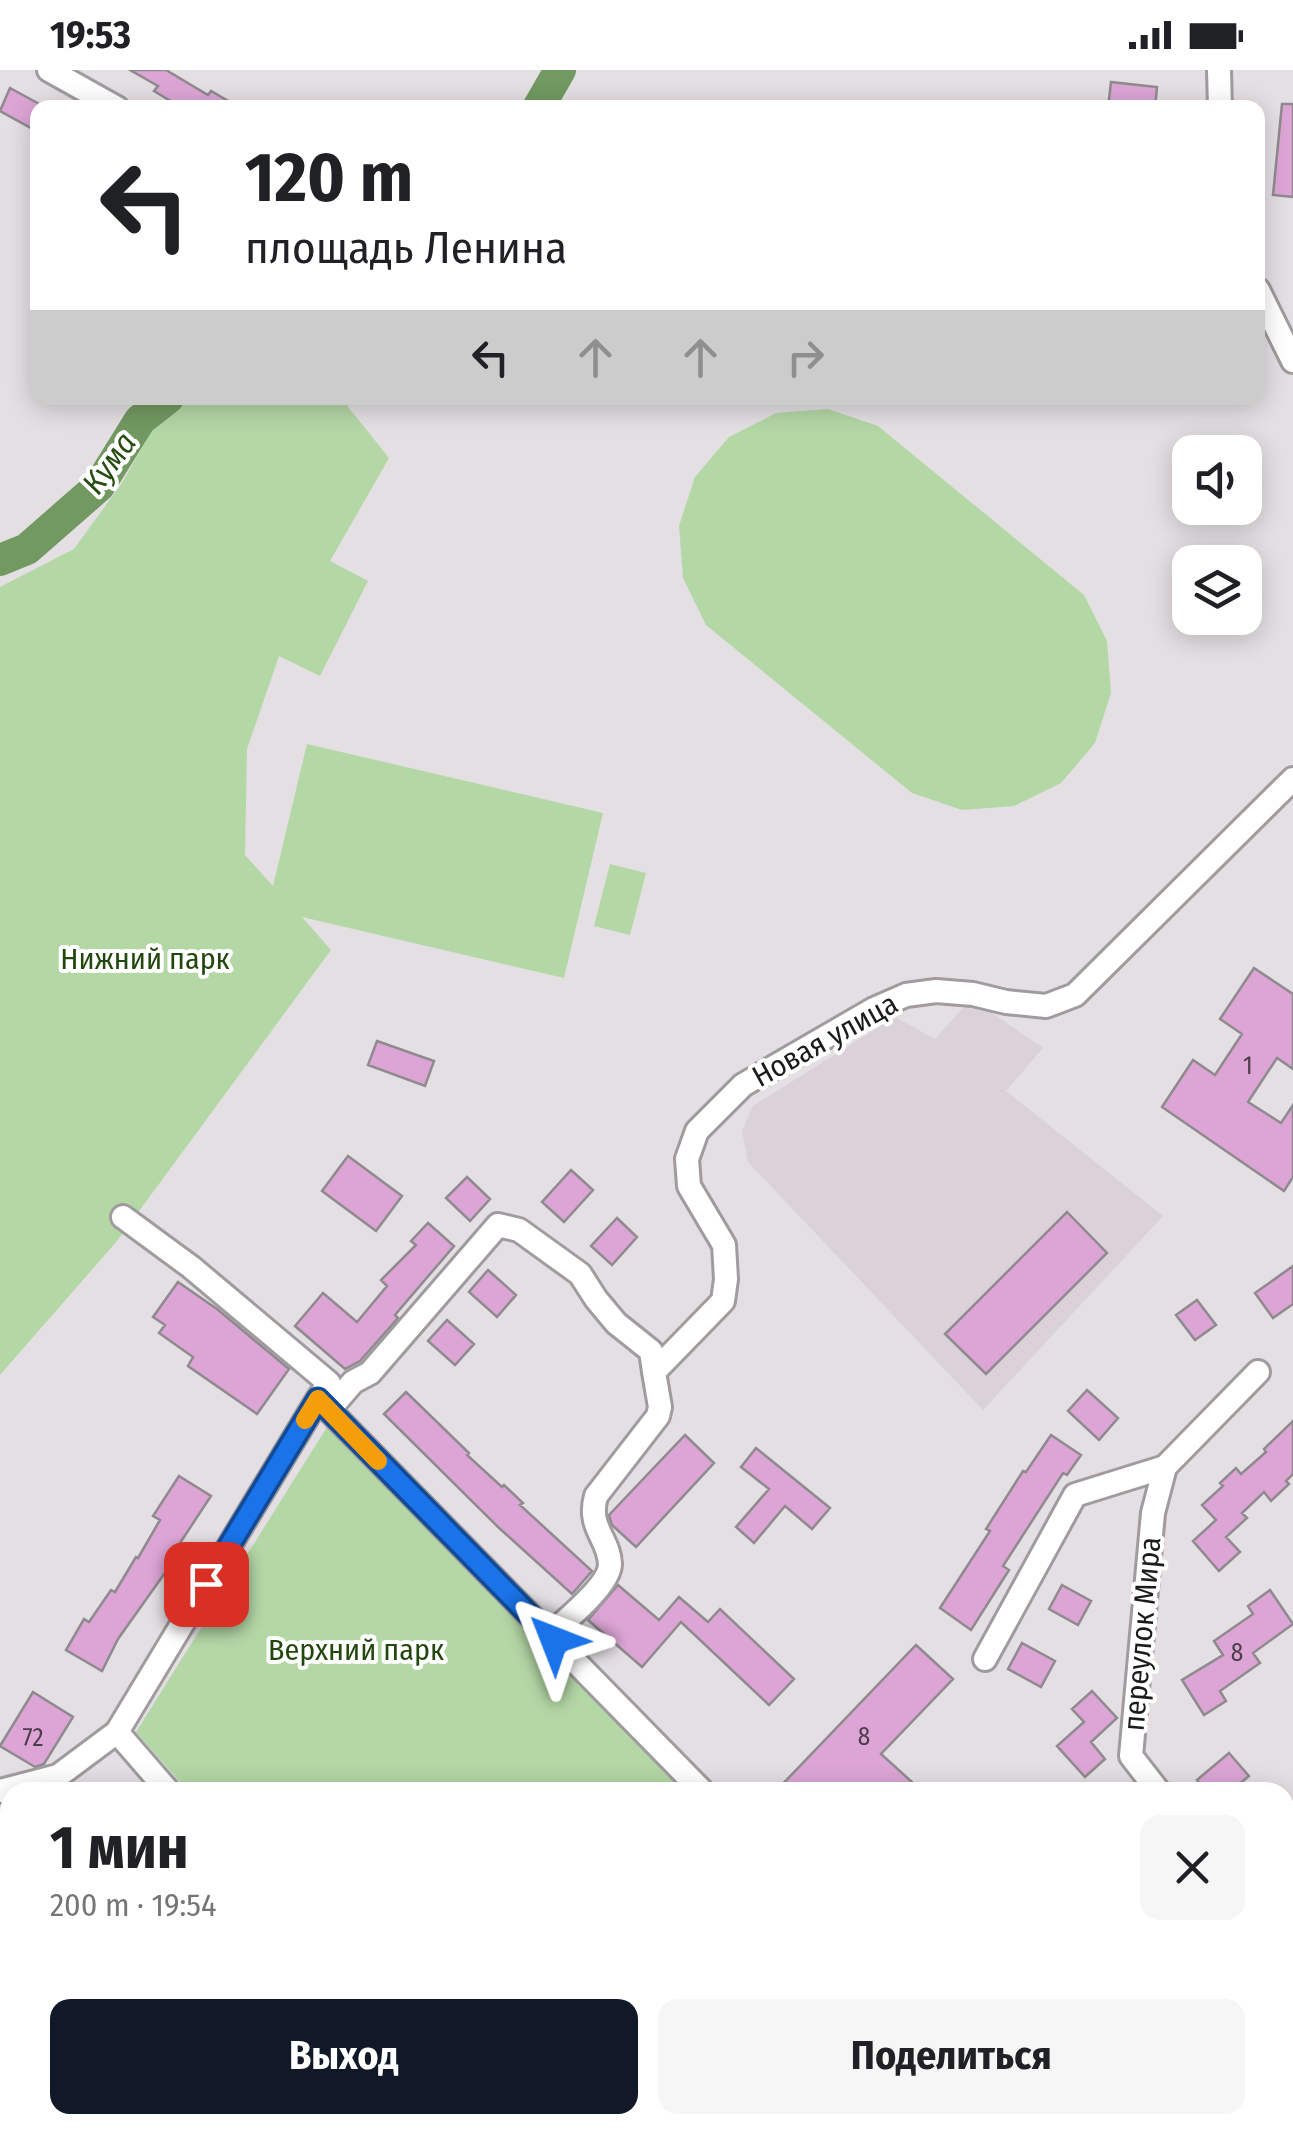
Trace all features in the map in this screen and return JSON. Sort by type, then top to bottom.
[{"type":"street","points":[[49,70],[102,100]]},
{"type":"street","points":[[1219,70],[1220,100]]},
{"type":"street","points":[[1265,304],[1293,361]]},
{"type":"street","name":"Новая улица","points":[[654,1372],[723,1301],[724,1245],[689,1186],[687,1159],[697,1131],[743,1085],[874,1009],[906,996],[936,991],[1046,1006],[1075,995],[1293,778]]},
{"type":"street","points":[[35,1782],[58,1776],[118,1732],[323,1405],[329,1383],[191,1267],[123,1216]]},
{"type":"street","points":[[323,1405],[370,1373],[498,1225],[519,1230],[580,1274],[616,1324],[650,1351],[659,1398],[658,1416],[596,1496],[592,1519],[610,1562],[608,1573],[549,1635]]},
{"type":"street","name":"переулок Мира","points":[[985,1659],[1075,1495],[1166,1467],[1258,1372]]},
{"type":"street","points":[[323,1405],[692,1782]]},
{"type":"street","name":"переулок Мира","points":[[1151,1782],[1131,1756],[1154,1513],[1166,1467]]},
{"type":"street","points":[[118,1732],[160,1782]]},
{"type":"shaded area","points":[[971,999],[1043,1048],[1006,1091],[1163,1216],[983,1410],[748,1162],[742,1131],[753,1106],[895,1017],[935,1039]]},
{"type":"green space","name":"Нижний парк","points":[[166,405],[347,405],[389,458],[330,561],[368,581],[320,676],[279,656],[247,749],[245,855],[273,886],[307,744],[603,813],[564,978],[302,917],[331,950],[117,1241],[0,1375],[0,587],[74,549],[122,483]]},
{"type":"green space","points":[[828,409],[878,426],[1084,595],[1107,641],[1111,693],[1095,743],[1061,783],[1014,806],[962,810],[912,793],[706,625],[683,578],[679,526],[695,477],[729,437],[776,413]]},
{"type":"green space","points":[[610,864],[646,873],[630,935],[594,926]]},
{"type":"green space","name":"Верхний парк","points":[[332,1419],[689,1782],[180,1782],[136,1732]]},
{"type":"building","points":[[130,70],[166,70],[208,95],[211,91],[226,100],[169,100],[154,91],[158,86]]},
{"type":"building","points":[[1111,82],[1157,87],[1156,100],[1109,100]]},
{"type":"building","points":[[10,88],[32,100],[30,127],[0,111]]},
{"type":"building","points":[[1282,104],[1293,104],[1293,197],[1273,195]]},
{"type":"building","points":[[1254,968],[1293,994],[1293,1069],[1277,1058],[1248,1102],[1281,1123],[1293,1105],[1293,1177],[1284,1191],[1162,1107],[1193,1060],[1215,1075],[1242,1034],[1220,1019]]},
{"type":"building","points":[[377,1041],[434,1061],[425,1086],[368,1065]]},
{"type":"building","points":[[348,1156],[402,1196],[376,1231],[322,1191]]},
{"type":"building","points":[[571,1170],[593,1190],[564,1222],[542,1202]]},
{"type":"building","points":[[467,1177],[490,1199],[470,1221],[446,1198]]},
{"type":"building","points":[[1067,1212],[1107,1253],[986,1374],[945,1334]]},
{"type":"building","points":[[617,1218],[637,1237],[612,1265],[591,1246]]},
{"type":"building","points":[[428,1223],[454,1246],[360,1361],[345,1369],[295,1326],[323,1293],[357,1322],[387,1286],[381,1280],[416,1245],[411,1241]]},
{"type":"building","points":[[1293,1266],[1293,1304],[1273,1318],[1255,1293]]},
{"type":"building","points":[[488,1270],[516,1295],[497,1317],[469,1292]]},
{"type":"building","points":[[178,1282],[289,1369],[257,1414],[188,1366],[193,1357],[159,1333],[165,1325],[153,1317]]},
{"type":"building","points":[[1197,1300],[1216,1325],[1195,1340],[1176,1315]]},
{"type":"building","points":[[447,1320],[474,1344],[455,1365],[428,1341]]},
{"type":"building","points":[[1087,1390],[1118,1418],[1099,1440],[1068,1411]]},
{"type":"building","points":[[406,1392],[467,1455],[504,1485],[523,1503],[520,1505],[592,1571],[572,1594],[384,1414]]},
{"type":"building","points":[[1293,1421],[1293,1474],[1286,1481],[1289,1484],[1271,1501],[1264,1492],[1242,1513],[1247,1518],[1226,1537],[1240,1552],[1219,1571],[1193,1541],[1216,1520],[1202,1505],[1236,1468],[1241,1474],[1266,1452],[1264,1449]]},
{"type":"building","points":[[685,1435],[714,1463],[636,1547],[612,1525],[609,1515]]},
{"type":"building","points":[[1051,1435],[1081,1455],[1067,1475],[1063,1473],[1003,1566],[1009,1570],[971,1630],[940,1608],[1023,1471]]},
{"type":"building","points":[[756,1448],[830,1508],[812,1529],[785,1506],[754,1543],[736,1527],[769,1489],[741,1467]]},
{"type":"building","points":[[179,1476],[211,1496],[180,1543],[183,1545],[172,1563],[118,1639],[102,1671],[66,1650],[84,1619],[89,1622],[138,1558],[160,1520],[153,1516]]},
{"type":"building","points":[[618,1585],[659,1620],[679,1597],[708,1622],[720,1609],[794,1679],[769,1705],[681,1622],[642,1667],[588,1620]]},
{"type":"building","points":[[1062,1585],[1091,1601],[1078,1625],[1049,1609]]},
{"type":"building","points":[[1270,1590],[1293,1624],[1253,1653],[1260,1663],[1220,1691],[1226,1701],[1204,1715],[1182,1680],[1223,1655],[1214,1641],[1253,1614],[1248,1606]]},
{"type":"building","points":[[1022,1643],[1055,1661],[1041,1687],[1008,1669]]},
{"type":"building","points":[[916,1645],[953,1679],[881,1754],[912,1782],[785,1782]]},
{"type":"building","points":[[1092,1691],[1117,1718],[1091,1742],[1105,1759],[1085,1777],[1057,1746],[1084,1722],[1072,1709]]},
{"type":"building","points":[[33,1692],[73,1717],[44,1764],[35,1767],[0,1746]]},
{"type":"building","points":[[1229,1753],[1249,1776],[1242,1782],[1197,1780]]},
{"type":"waterway","name":"Кума","points":[[543,100],[560,70]]},
{"type":"waterway","name":"Кума","points":[[0,560],[27,549],[99,486],[140,420],[159,405]]},
{"type":"slow traffic","points":[[305,1420],[318,1399],[378,1461]]},
{"type":"route","points":[[206,1584],[318,1399],[554,1640]]}]
